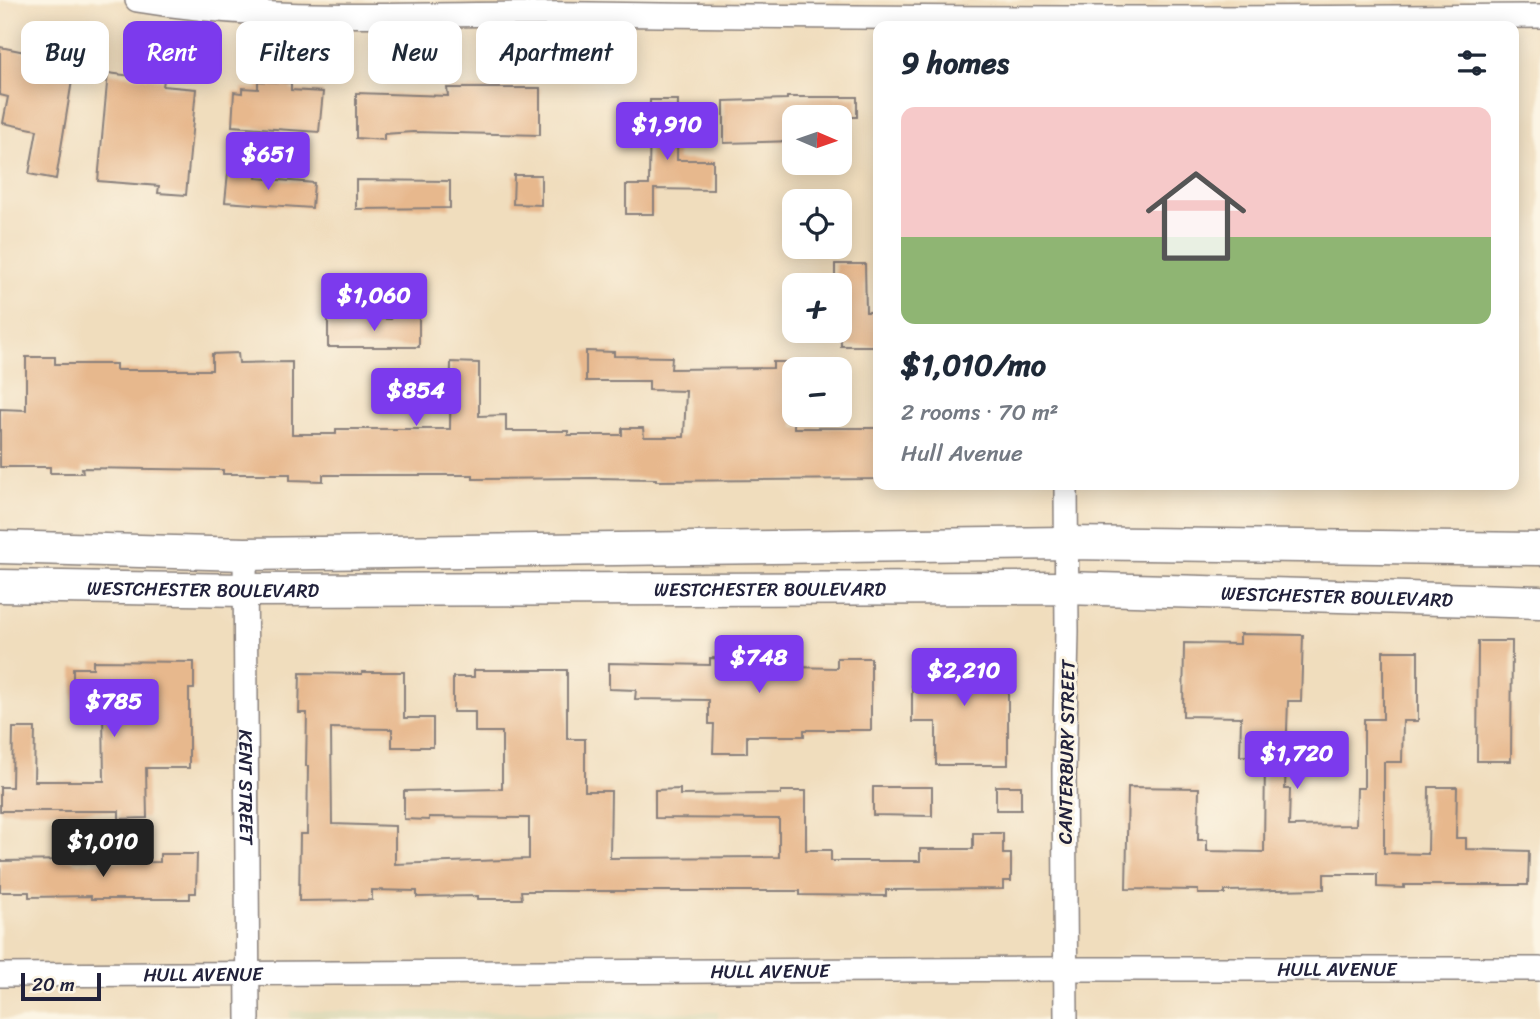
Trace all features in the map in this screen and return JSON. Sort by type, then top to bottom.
[{"type":"street","points":[[137,0],[275,15],[583,7],[1060,15],[1469,8],[1540,16]]},
{"type":"street","name":"CANTERBURY STREET","points":[[1066,490],[1066,1019]]},
{"type":"street","name":"WESTCHESTER BOULEVARD","points":[[0,548],[245,554],[1066,543],[1540,549]]},
{"type":"street","name":"KENT STREET","points":[[245,554],[248,1019]]},
{"type":"street","name":"WESTCHESTER BOULEVARD","points":[[0,586],[245,590],[1065,588],[1540,603]]},
{"type":"street","name":"HULL AVENUE","points":[[0,975],[1540,968]]},
{"type":"shaded area","points":[[290,1011],[718,1012],[718,1019],[290,1019]]},
{"type":"building","points":[[0,47],[21,51],[21,84],[71,84],[56,179],[29,174],[37,130],[3,123],[8,97],[0,95]]},
{"type":"building","points":[[109,73],[123,75],[123,84],[163,84],[196,89],[186,195],[158,193],[159,186],[98,181]]},
{"type":"building","points":[[258,84],[291,84],[291,90],[323,92],[319,132],[232,126],[234,92],[242,93],[242,88],[258,89]]},
{"type":"building","points":[[447,88],[540,88],[540,135],[413,132],[384,134],[384,140],[356,138],[356,93],[448,96]]},
{"type":"building","points":[[857,97],[857,117],[852,117],[852,105],[782,105],[782,141],[724,143],[724,101]]},
{"type":"building","points":[[650,100],[678,100],[677,160],[713,160],[713,190],[654,189],[654,214],[626,214],[626,185],[649,185]]},
{"type":"building","points":[[228,173],[314,183],[312,208],[225,202]]},
{"type":"building","points":[[514,175],[541,175],[541,205],[513,204]]},
{"type":"building","points":[[356,180],[450,181],[450,208],[356,209]]},
{"type":"building","points":[[835,264],[865,264],[866,312],[873,312],[873,346],[841,346],[841,343],[852,343],[852,273],[835,273]]},
{"type":"building","points":[[419,317],[419,347],[328,347],[328,318]]},
{"type":"building","points":[[586,351],[614,352],[614,356],[672,357],[671,369],[773,368],[773,362],[782,362],[782,427],[873,428],[873,479],[656,481],[594,478],[473,479],[473,475],[323,475],[323,481],[290,480],[290,474],[223,474],[223,470],[82,468],[83,473],[50,473],[50,467],[0,467],[0,409],[26,410],[26,357],[55,357],[55,364],[116,364],[116,370],[212,370],[212,354],[238,353],[239,363],[292,362],[292,434],[336,434],[336,429],[450,429],[451,362],[479,363],[479,416],[506,415],[506,431],[568,431],[568,435],[622,435],[622,428],[643,428],[644,437],[684,437],[686,391],[649,390],[649,381],[586,381]]},
{"type":"building","points":[[1240,634],[1303,635],[1301,701],[1288,701],[1285,789],[1290,789],[1289,826],[1356,825],[1357,788],[1364,788],[1364,719],[1383,719],[1383,651],[1418,651],[1418,721],[1403,721],[1402,762],[1384,762],[1384,853],[1428,854],[1429,787],[1457,787],[1456,838],[1466,838],[1466,849],[1529,851],[1528,885],[1377,887],[1377,874],[1324,874],[1324,889],[1198,894],[1198,890],[1126,889],[1128,787],[1199,788],[1198,840],[1207,840],[1207,851],[1264,852],[1265,757],[1240,756],[1241,717],[1183,716],[1184,643],[1240,644]]},
{"type":"building","points":[[1478,641],[1512,641],[1511,761],[1477,761]]},
{"type":"building","points":[[1008,657],[1008,765],[936,765],[936,722],[912,722],[912,658]]},
{"type":"building","points":[[710,658],[791,660],[791,667],[837,668],[837,658],[871,658],[871,730],[804,730],[804,736],[747,736],[747,753],[713,753],[714,724],[709,724],[709,700],[635,699],[636,690],[609,689],[609,663],[710,665]]},
{"type":"building","points":[[93,661],[194,662],[194,689],[189,689],[189,768],[146,768],[147,818],[119,819],[119,811],[0,811],[0,787],[12,787],[13,728],[35,728],[34,781],[104,781],[103,710],[73,710],[73,668],[93,668]]},
{"type":"building","points":[[474,670],[567,670],[567,739],[585,739],[585,791],[611,791],[610,858],[779,857],[779,819],[655,818],[655,790],[680,789],[680,795],[781,794],[781,791],[806,791],[806,850],[831,850],[831,861],[920,861],[920,849],[973,849],[973,833],[1003,833],[1003,854],[1011,854],[1011,881],[1003,881],[1003,889],[886,890],[886,896],[800,895],[800,891],[521,891],[522,899],[478,899],[478,896],[417,897],[417,891],[372,890],[372,900],[299,901],[300,834],[307,834],[308,766],[307,713],[299,713],[300,673],[404,672],[404,718],[433,718],[433,747],[392,747],[392,729],[331,728],[332,824],[395,826],[395,864],[529,859],[529,818],[404,819],[404,791],[502,789],[502,732],[475,732],[475,712],[453,712],[453,677],[474,677]]},
{"type":"building","points":[[996,786],[1021,786],[1021,810],[996,810]]},
{"type":"building","points":[[873,787],[932,787],[932,816],[873,815]]},
{"type":"building","points":[[160,854],[197,854],[196,893],[190,893],[190,899],[29,897],[29,892],[0,892],[0,861],[160,862]]}]
